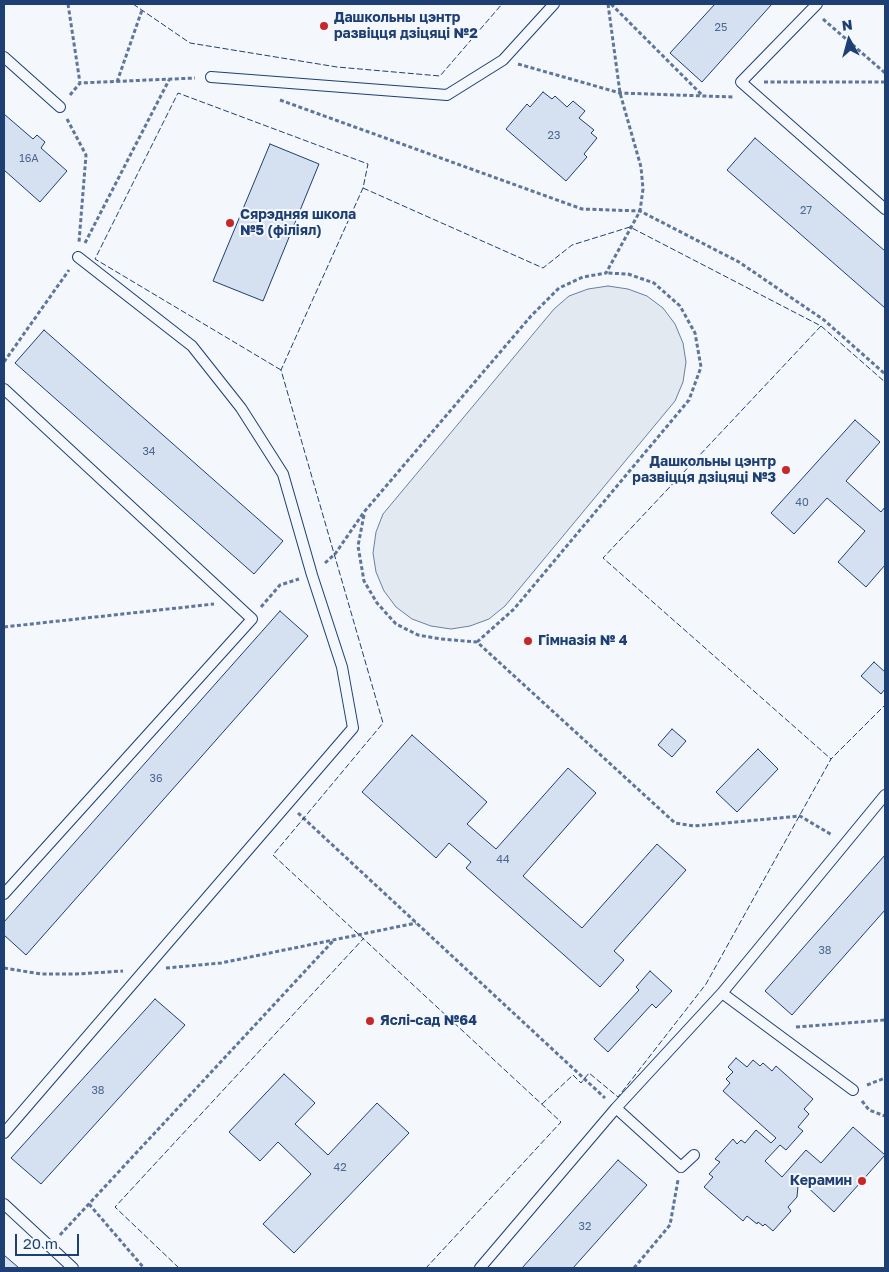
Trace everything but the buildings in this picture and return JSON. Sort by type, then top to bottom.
[{"type":"lane","points":[[211,77],[447,94],[503,60],[554,4]]},
{"type":"lane","points":[[815,7],[741,82],[885,209]]},
{"type":"lane","points":[[4,57],[60,107]]},
{"type":"lane","points":[[4,1133],[353,728],[342,667],[282,474],[241,408],[192,346],[78,257]]},
{"type":"lane","points":[[4,389],[252,619],[4,894]]},
{"type":"lane","points":[[480,1268],[616,1108],[722,992],[885,795]]},
{"type":"lane","points":[[722,992],[853,1090]]},
{"type":"lane","points":[[616,1108],[681,1167],[694,1155]]},
{"type":"lane","points":[[4,1204],[73,1268]]},
{"type":"path","points":[[68,4],[80,83],[60,107],[86,155],[78,257]]},
{"type":"path","points":[[606,273],[640,211],[643,189],[641,167],[620,93],[609,4]]},
{"type":"path","points":[[609,4],[702,96]]},
{"type":"path","points":[[815,7],[885,73]]},
{"type":"path","points":[[117,82],[142,10]]},
{"type":"path","points":[[503,60],[620,93],[758,98]]},
{"type":"path","points":[[80,83],[211,77]]},
{"type":"path","points":[[4,362],[78,257],[169,79]]},
{"type":"path","points":[[741,82],[885,82]]},
{"type":"path","points":[[272,97],[582,208],[640,211],[739,262],[824,320],[885,374]]},
{"type":"path","points":[[252,619],[280,585],[312,575],[335,554],[364,512],[531,316],[559,288],[583,277],[606,273],[628,274],[654,283],[680,306],[695,333],[701,367],[689,400],[514,609],[477,642]]},
{"type":"path","points":[[364,512],[358,546],[364,581],[377,603],[396,624],[418,635],[477,642],[675,823],[694,826],[800,816],[845,843]]},
{"type":"path","points":[[4,626],[232,602]]},
{"type":"path","points":[[288,804],[616,1108]]},
{"type":"path","points":[[4,968],[41,974],[76,974],[221,963],[417,923]]},
{"type":"path","points":[[49,1246],[333,941]]},
{"type":"path","points":[[770,1029],[885,1020]]},
{"type":"path","points":[[853,1090],[869,1110],[885,1116]]},
{"type":"path","points":[[634,1268],[670,1224],[681,1167]]},
{"type":"path","points":[[88,1204],[144,1268]]},
{"type":"path","points":[[638,1268],[641,1259]]},
{"type":"shaded area","points":[[608,286],[628,289],[647,296],[663,308],[675,324],[683,343],[686,362],[683,382],[675,401],[505,606],[489,619],[470,626],[451,629],[431,626],[412,619],[396,607],[384,591],[376,572],[373,553],[376,532],[383,514],[554,309],[569,296],[588,289]]},
{"type":"fence","points":[[133,4],[190,43],[337,67],[440,76],[502,4]]},
{"type":"fence","points":[[281,370],[95,259],[178,93],[368,164],[363,188],[281,370],[383,723],[273,855],[561,1122],[426,1268]]},
{"type":"fence","points":[[363,188],[543,268],[572,245],[630,227],[821,326],[885,382]]},
{"type":"fence","points":[[821,326],[603,558],[831,759]]},
{"type":"fence","points":[[542,1104],[573,1075],[581,1083],[589,1073],[618,1097],[706,984],[831,759],[885,705]]},
{"type":"fence","points":[[179,1268],[115,1207],[364,938]]},
{"type":"place","name":"Дашкольны цэнтр развіцця дзіцяці №2","points":[[324,26]]},
{"type":"place","name":"Сярэдняя школа №5 (філіял)","points":[[230,223]]},
{"type":"place","name":"Дашкольны цэнтр развіцця дзіцяці №3","points":[[786,470]]},
{"type":"place","name":"Гімназія № 4","points":[[528,641]]},
{"type":"place","name":"Яслі-сад №64","points":[[370,1021]]},
{"type":"place","name":"Керамин","points":[[862,1181]]}]
